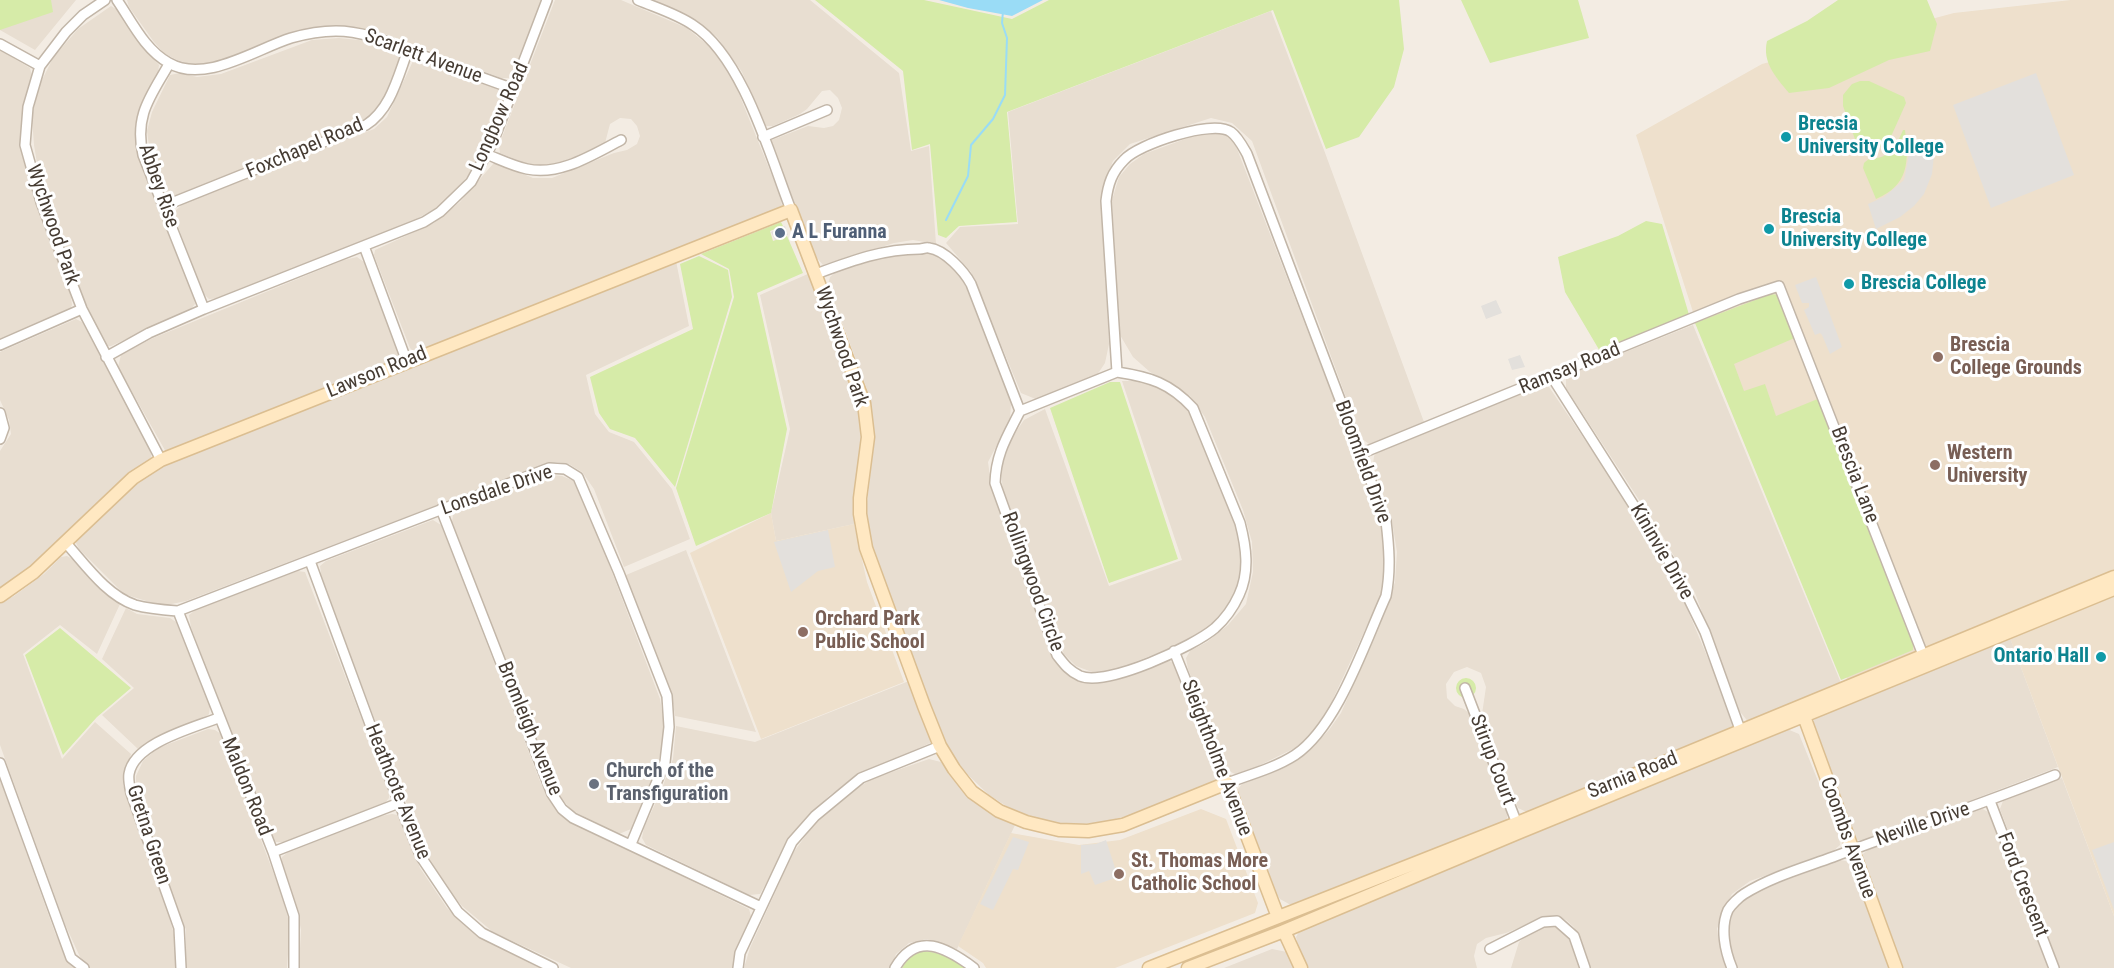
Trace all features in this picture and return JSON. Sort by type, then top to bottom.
[{"type":"street","name":"Wychwood Park","points":[[105,0],[83,15],[66,32],[40,66],[28,107],[26,145],[41,202],[82,309],[161,460]]},
{"type":"street","points":[[117,0],[137,31],[153,50],[170,64]]},
{"type":"street","name":"Longbow Road","points":[[106,357],[149,333],[204,309],[424,222],[440,212],[471,182],[486,154],[514,89],[547,0]]},
{"type":"street","name":"Wychwood Park","points":[[639,0],[694,25],[718,46],[745,92],[864,403],[867,437],[860,506],[862,530],[866,548],[940,746]]},
{"type":"street","name":"Scarlett Avenue","points":[[170,64],[189,70],[204,69],[311,33],[335,31],[363,33],[514,89]]},
{"type":"street","points":[[0,44],[40,66]]},
{"type":"street","name":"Foxchapel Road","points":[[164,207],[376,119],[384,108],[408,50]]},
{"type":"street","name":"Abbey Rise","points":[[170,64],[140,122],[140,138],[143,155],[204,309]]},
{"type":"street","points":[[763,137],[827,110]]},
{"type":"street","name":"Bloomfield Drive","points":[[940,746],[972,792],[999,812],[1026,822],[1059,830],[1091,832],[1123,825],[1295,755],[1323,728],[1341,698],[1386,596],[1390,563],[1386,521],[1247,154],[1232,132],[1223,128],[1211,127],[1192,131],[1138,149],[1126,157],[1115,169],[1108,184],[1106,201],[1117,372]]},
{"type":"street","points":[[486,154],[526,168],[554,169],[585,158],[621,140]]},
{"type":"street","name":"Lawson Road","points":[[0,596],[34,572],[132,478],[161,460],[791,210]]},
{"type":"street","points":[[364,246],[407,362]]},
{"type":"street","points":[[816,274],[860,257],[884,251],[929,248],[949,258],[963,270],[971,284],[1020,411],[1117,372]]},
{"type":"street","name":"Ramsay Road","points":[[1360,454],[1739,299],[1779,286]]},
{"type":"street","name":"Brescia Lane","points":[[1779,286],[1925,661]]},
{"type":"street","points":[[0,345],[82,309]]},
{"type":"street","name":"Rollingwood Circle","points":[[1020,411],[997,457],[995,483],[1057,654],[1067,668],[1082,677],[1098,678],[1117,675],[1174,651],[1215,628],[1239,596],[1246,566],[1244,536],[1193,408],[1183,397],[1161,383],[1146,377],[1117,372]]},
{"type":"street","name":"Kininvie Drive","points":[[1552,377],[1673,567],[1706,632],[1742,736]]},
{"type":"street","points":[[0,413],[4,428],[0,440]]},
{"type":"street","name":"Lonsdale Drive","points":[[65,542],[95,576],[119,597],[134,604],[178,611],[549,468],[565,469],[578,477],[619,573],[667,696],[669,727],[665,762],[631,844]]},
{"type":"street","name":"Bromleigh Avenue","points":[[441,509],[552,794],[562,808],[573,818],[761,907]]},
{"type":"street","name":"Heathcote Avenue","points":[[310,561],[421,857],[458,912],[482,933],[553,968]]},
{"type":"street","name":"Sarnia Road","points":[[1925,661],[2114,577]]},
{"type":"street","name":"Sarnia Road","points":[[1149,968],[1518,827],[1925,661],[2114,589]]},
{"type":"street","name":"Maldon Road","points":[[178,611],[273,852],[294,916],[294,968]]},
{"type":"street","name":"Sleightholme Avenue","points":[[1174,651],[1284,931]]},
{"type":"street","name":"Stirup Court","points":[[1465,688],[1518,827]]},
{"type":"street","name":"Coombs Avenue","points":[[1802,711],[1896,968]]},
{"type":"street","name":"Gretna Green","points":[[181,968],[179,928],[131,794],[129,774],[137,756],[152,745],[219,718]]},
{"type":"street","points":[[738,968],[740,953],[792,843],[814,816],[861,778],[940,746]]},
{"type":"street","points":[[0,763],[71,958],[84,968]]},
{"type":"street","name":"Neville Drive","points":[[1732,968],[1725,951],[1725,929],[1729,909],[1742,895],[1761,885],[1851,850],[1990,801],[2055,775]]},
{"type":"street","name":"Ford Crescent","points":[[1990,801],[2054,968]]},
{"type":"street","points":[[273,852],[399,803]]},
{"type":"street","name":"Sarnia Road","points":[[1188,968],[1284,931],[1518,827]]},
{"type":"street","points":[[1490,949],[1543,922],[1557,921],[1574,936],[1585,968]]},
{"type":"street","points":[[1284,931],[1300,968]]},
{"type":"street","points":[[895,968],[911,949],[923,944],[952,952],[974,968]]},
{"type":"shaded area","points":[[0,0],[76,0],[35,50],[0,30]]},
{"type":"shaded area","points":[[127,0],[543,0],[513,74],[509,78],[501,78],[394,37],[351,27],[334,27],[208,65],[193,65],[164,53],[129,7]]},
{"type":"shaded area","points":[[555,0],[621,0],[687,28],[711,48],[726,65],[737,89],[781,198],[782,206],[778,211],[420,353],[413,351],[374,255],[375,250],[434,223],[460,202],[493,164],[499,164],[533,178],[552,178],[627,150],[637,144],[640,136],[637,126],[631,119],[620,118],[610,124],[605,143],[601,147],[548,167],[532,166],[500,153],[499,145]]},
{"type":"shaded area","points":[[653,0],[810,0],[899,73],[911,151],[929,146],[936,244],[913,240],[894,243],[823,265],[817,258],[771,147],[772,140],[808,126],[824,128],[833,126],[839,120],[842,108],[838,98],[830,90],[822,91],[800,114],[773,126],[765,126],[742,72],[717,37],[684,13]]},
{"type":"shaded area","name":"Western University","points":[[2071,0],[2114,0],[2114,916],[2010,638],[1849,684],[1693,312],[1636,135],[1762,64],[1954,13]]},
{"type":"shaded area","points":[[111,6],[116,9],[159,65],[136,130],[138,154],[194,295],[195,304],[190,310],[111,346],[106,346],[86,304],[39,175],[32,117],[39,86],[53,58],[78,29]]},
{"type":"shaded area","points":[[1271,11],[1424,422],[1377,443],[1369,444],[1361,438],[1252,141],[1232,123],[1211,118],[1130,144],[1113,161],[1103,186],[1102,215],[1109,344],[1105,363],[1097,375],[1038,400],[1021,393],[971,272],[946,243],[960,227],[1018,224],[1008,112]]},
{"type":"shaded area","points":[[339,38],[368,41],[394,48],[399,53],[399,61],[382,104],[375,115],[362,123],[181,194],[172,196],[165,191],[150,153],[147,131],[152,112],[170,75],[180,73],[197,77],[221,74],[312,40]]},
{"type":"shaded area","points":[[0,50],[30,68],[32,76],[22,113],[21,141],[24,162],[72,305],[70,310],[0,340]]},
{"type":"shaded area","points":[[419,59],[500,90],[504,97],[475,167],[459,187],[441,205],[413,221],[220,298],[209,299],[203,293],[176,221],[176,210],[183,204],[374,129],[387,117],[413,61]]},
{"type":"shaded area","points":[[2036,73],[2074,175],[1991,208],[1953,105]]},
{"type":"shaded area","points":[[1207,131],[1223,133],[1234,141],[1383,526],[1387,559],[1383,591],[1321,725],[1295,748],[1248,771],[1235,774],[1229,771],[1188,669],[1186,658],[1190,651],[1207,642],[1228,625],[1246,604],[1253,572],[1252,542],[1243,510],[1205,417],[1190,396],[1150,372],[1133,357],[1120,335],[1112,200],[1119,177],[1130,164],[1144,154]]},
{"type":"shaded area","points":[[1909,154],[1934,155],[1932,174],[1924,194],[1900,217],[1876,229],[1868,204],[1884,197],[1904,180]]},
{"type":"shaded area","name":"A L Furanna","points":[[785,226],[788,235],[775,240],[771,232]]},
{"type":"shaded area","points":[[909,253],[933,254],[949,263],[963,280],[1011,403],[1010,420],[988,462],[991,484],[1055,659],[1068,675],[1089,684],[1112,681],[1169,661],[1175,663],[1217,769],[1216,782],[1133,814],[1101,823],[1061,825],[1019,814],[989,795],[963,770],[945,742],[876,561],[867,530],[867,504],[874,439],[872,410],[867,389],[828,285],[830,277],[836,272],[878,258]]},
{"type":"shaded area","points":[[357,257],[364,262],[399,349],[398,360],[166,452],[118,367],[121,355],[151,339],[344,260]]},
{"type":"shaded area","points":[[676,261],[689,326],[586,375],[595,414],[609,432],[634,442],[672,489],[690,539],[624,567],[594,489],[582,472],[569,464],[557,462],[542,465],[186,601],[162,606],[124,594],[79,549],[75,541],[82,532],[143,479],[163,466]]},
{"type":"shaded area","points":[[810,273],[856,398],[861,420],[854,524],[776,541],[771,513],[790,429],[760,295]]},
{"type":"shaded area","points":[[1816,277],[1842,347],[1830,354],[1822,335],[1820,333],[1815,335],[1804,310],[1809,307],[1809,303],[1802,303],[1795,285]]},
{"type":"shaded area","points":[[1496,300],[1502,313],[1486,319],[1481,306]]},
{"type":"shaded area","points":[[76,319],[82,322],[150,449],[152,460],[41,559],[0,592],[0,451],[11,434],[9,420],[0,400],[0,352]]},
{"type":"shaded area","points":[[1693,325],[1843,688],[1750,724],[1737,708],[1695,593],[1662,535],[1566,388],[1566,379],[1576,372]]},
{"type":"shaded area","points":[[1520,355],[1525,367],[1512,370],[1508,359]]},
{"type":"shaded area","points":[[1122,381],[1139,381],[1162,387],[1186,407],[1200,430],[1239,532],[1243,559],[1238,587],[1230,605],[1212,626],[1183,643],[1112,671],[1092,672],[1076,666],[1064,654],[1003,491],[1001,471],[1004,453],[1024,420],[1045,409],[1109,586],[1182,560]]},
{"type":"shaded area","points":[[1540,387],[1549,387],[1667,561],[1735,727],[1531,814],[1518,808],[1482,714],[1486,687],[1481,673],[1467,667],[1454,672],[1446,684],[1447,698],[1455,706],[1471,715],[1507,810],[1505,823],[1300,904],[1289,904],[1280,899],[1273,888],[1238,795],[1238,789],[1242,784],[1291,763],[1310,750],[1329,730],[1341,713],[1384,615],[1395,582],[1397,552],[1392,521],[1373,465],[1374,456],[1380,449]]},
{"type":"shaded area","points":[[550,475],[562,476],[574,481],[582,493],[660,699],[664,724],[662,748],[654,775],[631,829],[619,834],[573,811],[559,796],[543,762],[452,522],[457,509]]},
{"type":"shaded area","name":"Orchard Park Public School","points":[[771,513],[776,541],[854,524],[867,582],[904,682],[761,739],[690,553]]},
{"type":"shaded area","points":[[433,520],[441,525],[541,784],[565,819],[749,909],[751,916],[733,968],[571,968],[493,932],[462,906],[438,877],[419,836],[322,580],[320,566],[326,561]]},
{"type":"shaded area","points":[[828,530],[835,567],[818,571],[791,592],[774,542]]},
{"type":"shaded area","points":[[686,550],[756,732],[675,716],[673,703],[626,575]]},
{"type":"shaded area","points":[[67,556],[76,561],[108,595],[120,604],[97,654],[60,625],[23,654],[62,759],[95,722],[131,754],[123,785],[168,913],[175,938],[177,968],[90,968],[86,965],[65,924],[0,745],[0,603],[14,596],[44,574],[61,557]]},
{"type":"shaded area","points":[[298,571],[305,572],[389,790],[389,798],[384,804],[285,842],[276,842],[271,839],[191,627],[189,615],[198,608]]},
{"type":"shaded area","points":[[126,608],[137,614],[170,618],[176,622],[210,707],[209,714],[204,719],[158,736],[138,749],[102,715],[134,688],[102,659]]},
{"type":"shaded area","points":[[2010,638],[2058,767],[1864,841],[1856,840],[1852,836],[1812,724],[1816,717]]},
{"type":"shaded area","points":[[909,681],[931,736],[930,743],[857,777],[830,795],[798,827],[760,894],[749,895],[646,845],[642,838],[644,828],[673,759],[676,726],[755,742]]},
{"type":"shaded area","points":[[208,729],[221,734],[281,893],[290,925],[287,968],[186,968],[186,930],[136,798],[136,776],[143,761],[158,748]]},
{"type":"shaded area","points":[[1787,729],[1799,734],[1839,833],[1840,845],[1832,852],[1750,881],[1732,894],[1717,929],[1726,968],[1591,968],[1574,927],[1566,920],[1547,916],[1506,933],[1486,938],[1477,944],[1474,956],[1477,968],[1308,968],[1296,937],[1300,930]]},
{"type":"shaded area","points":[[929,759],[941,762],[971,798],[1015,825],[957,949],[927,939],[909,943],[896,954],[891,968],[744,968],[750,948],[793,853],[815,823],[843,797],[872,779]]},
{"type":"shaded area","points":[[2062,778],[2114,916],[2114,968],[2060,968],[2000,809],[2003,801]]},
{"type":"shaded area","points":[[0,779],[55,933],[68,960],[76,968],[0,968]]},
{"type":"shaded area","points":[[1981,808],[1988,812],[2048,968],[1902,968],[1862,863],[1863,854],[1868,850]]},
{"type":"shaded area","name":"St. Thomas More Catholic School","points":[[1201,809],[1226,819],[1258,903],[1255,913],[1115,968],[986,968],[983,963],[958,946],[1011,833],[1079,845],[1120,840]]},
{"type":"shaded area","points":[[398,815],[420,868],[447,908],[477,936],[540,968],[299,968],[301,930],[297,910],[281,864],[282,857],[381,816]]},
{"type":"shaded area","points":[[1013,837],[1029,842],[1018,870],[1013,869],[993,910],[980,904]]},
{"type":"shaded area","points":[[1106,840],[1118,877],[1095,885],[1089,871],[1081,874],[1081,845],[1096,844]]},
{"type":"shaded area","points":[[2114,842],[2114,910],[2092,850]]},
{"type":"shaded area","points":[[1840,860],[1846,861],[1851,867],[1890,968],[1738,968],[1729,945],[1729,929],[1733,913],[1741,900],[1757,891]]},
{"type":"shaded area","points":[[1551,925],[1560,927],[1567,933],[1581,968],[1511,968],[1519,942],[1533,930]]},
{"type":"shaded area","points":[[1272,949],[1287,952],[1295,968],[1224,968]]},
{"type":"green space","points":[[0,0],[51,0],[53,12],[0,30]]},
{"type":"green space","points":[[815,0],[924,0],[1012,19],[1049,0],[1399,0],[1404,49],[1394,87],[1359,137],[1326,149],[1273,10],[1007,112],[1017,222],[959,226],[946,238],[938,235],[930,144],[912,150],[903,71]]},
{"type":"green space","points":[[1461,0],[1578,0],[1589,38],[1490,63]]},
{"type":"green space","points":[[1838,0],[1927,0],[1937,24],[1930,51],[1889,60],[1829,88],[1789,93],[1768,63],[1767,41],[1807,21]]},
{"type":"green space","points":[[1869,81],[1904,97],[1906,103],[1889,141],[1883,146],[1864,147],[1856,142],[1843,106],[1843,95],[1852,84]]},
{"type":"green space","points":[[1905,130],[1907,152],[1901,179],[1895,187],[1876,199],[1863,168],[1864,163],[1869,159],[1882,157],[1890,151]]},
{"type":"green space","points":[[1646,221],[1662,224],[1690,318],[1601,353],[1565,292],[1558,257],[1618,236]]},
{"type":"green space","points":[[781,222],[783,226],[770,231],[773,241],[787,236],[803,273],[757,293],[787,429],[771,513],[696,546],[676,488],[734,297],[729,269],[701,254]]},
{"type":"green space","points":[[699,256],[728,270],[732,297],[675,487],[635,438],[610,429],[599,413],[590,377],[693,329],[680,264]]},
{"type":"green space","points":[[1771,294],[1778,295],[1797,337],[1734,364],[1744,391],[1765,384],[1776,416],[1820,398],[1913,645],[1913,650],[1841,680],[1695,323]]},
{"type":"green space","points":[[1110,382],[1120,382],[1178,559],[1109,583],[1050,408]]},
{"type":"green space","points":[[60,628],[131,688],[97,717],[63,755],[25,655]]},
{"type":"green space","points":[[1466,678],[1473,681],[1476,688],[1473,695],[1466,698],[1459,695],[1456,688],[1459,681]]},
{"type":"green space","points":[[922,951],[945,956],[966,968],[902,968],[911,955]]},
{"type":"water","points":[[939,0],[1043,0],[1012,16]]},
{"type":"waterway","points":[[946,220],[968,176],[971,145],[993,119],[1005,95],[1007,38],[1002,23],[1003,11]]},
{"type":"place","name":"Brecsia University College","points":[[1786,137]]},
{"type":"place","name":"Brescia University College","points":[[1769,229]]},
{"type":"place","name":"A L Furanna","points":[[780,233]]},
{"type":"place","name":"Brescia College","points":[[1849,284]]},
{"type":"place","name":"Brescia College Grounds","points":[[1938,357]]},
{"type":"place","name":"Western University","points":[[1935,465]]},
{"type":"place","name":"Orchard Park Public School","points":[[803,632]]},
{"type":"place","name":"Ontario Hall","points":[[2101,657]]},
{"type":"place","name":"Church of the Transfiguration","points":[[594,784]]},
{"type":"place","name":"St. Thomas More Catholic School","points":[[1119,874]]}]
